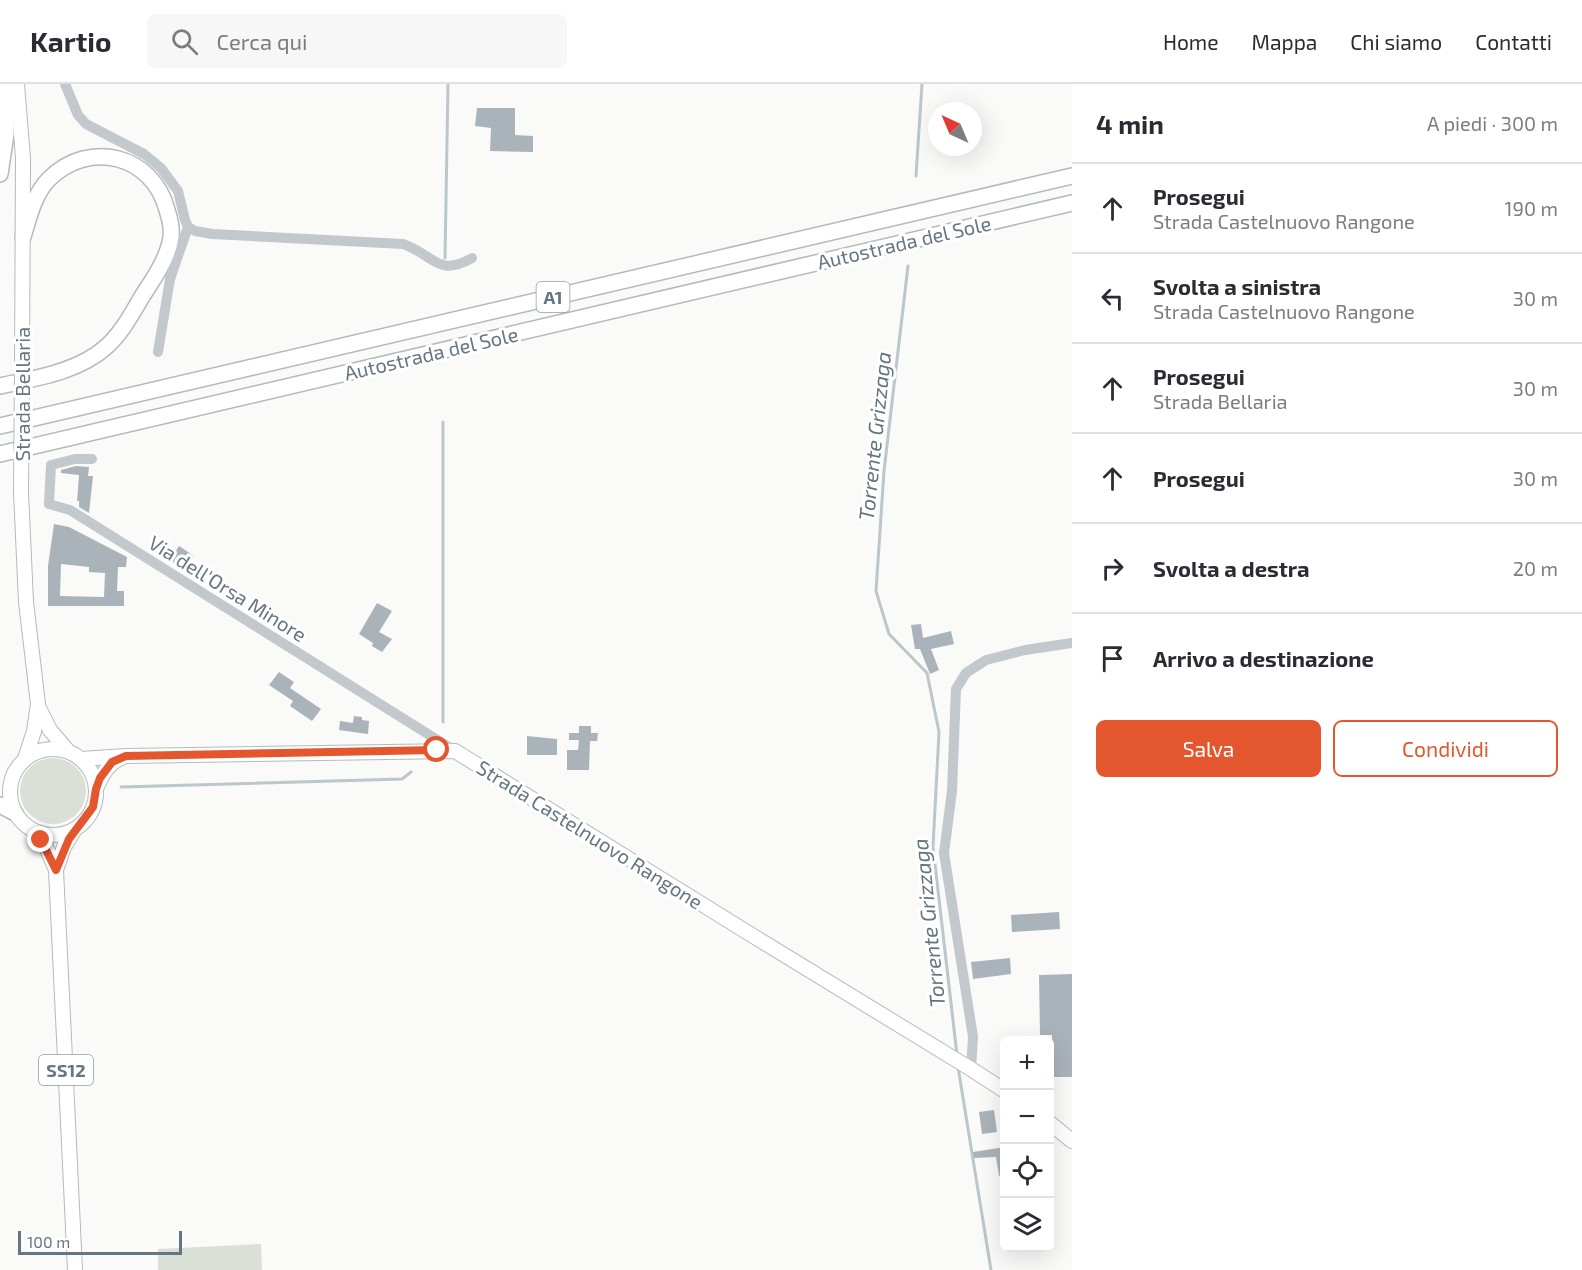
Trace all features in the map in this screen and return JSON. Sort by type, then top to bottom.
[{"type":"highway","points":[[0,174],[6,134],[8,84]]},
{"type":"highway","points":[[0,386],[78,365],[108,346],[156,274],[168,251],[171,226],[163,198],[150,177],[130,162],[105,156],[72,163],[48,179],[32,208],[23,237]]},
{"type":"highway","name":"Autostrada del Sole","points":[[0,426],[1072,176]]},
{"type":"highway","name":"Autostrada del Sole","points":[[0,454],[1072,203]]},
{"type":"highway","points":[[0,805],[15,813]]},
{"type":"main road","name":"Strada Bellaria","points":[[15,813],[10,802],[9,790],[14,773],[24,759],[34,732],[38,704],[26,602],[21,492],[23,158],[17,84]]},
{"type":"main road","name":"Strada Bellaria","points":[[38,704],[51,730],[68,751],[81,759],[92,772],[96,789]]},
{"type":"main road","points":[[24,759],[34,752],[45,749],[68,751]]},
{"type":"main road","name":"Strada Castelnuovo Rangone","points":[[81,759],[126,756],[455,751],[1004,1090]]},
{"type":"main road","points":[[34,831],[55,835],[75,829],[83,823],[93,807],[100,778],[112,762],[126,756]]},
{"type":"main road","points":[[15,813],[23,824],[34,831],[46,847],[56,870]]},
{"type":"main road","points":[[56,870],[64,848],[75,829]]},
{"type":"main road","name":"SS12","points":[[56,870],[75,1270]]},
{"type":"main road","points":[[1054,1126],[1072,1141]]},
{"type":"street","points":[[66,84],[78,115],[86,124],[144,154],[171,180],[178,191],[184,220],[188,227],[195,231],[212,234],[403,244],[416,248],[436,264],[450,267],[458,266],[472,258]]},
{"type":"street","points":[[158,352],[170,279],[188,227]]},
{"type":"street","name":"Via dell'Orsa Minore","points":[[92,459],[75,459],[51,465],[49,504],[70,510],[455,751]]},
{"type":"street","points":[[969,1067],[973,1037],[944,853],[952,791],[956,689],[966,673],[986,660],[1024,650],[1072,643]]},
{"type":"shaded area","points":[[53,758],[66,760],[81,773],[86,791],[84,804],[71,819],[53,824],[40,822],[25,809],[20,791],[22,778],[35,763]]},
{"type":"shaded area","points":[[261,1244],[262,1270],[158,1270],[158,1249]]},
{"type":"building","points":[[477,108],[515,108],[515,135],[533,136],[533,152],[490,151],[491,128],[475,126]]},
{"type":"building","points":[[76,466],[89,467],[88,476],[93,476],[89,513],[79,507],[79,501],[77,501],[79,475],[61,473],[61,470]]},
{"type":"building","points":[[54,524],[69,527],[127,557],[126,567],[118,567],[117,591],[124,591],[124,606],[48,606],[48,566]],"holes":[[[61,564],[89,567],[89,572],[105,573],[104,597],[60,596]]]},
{"type":"building","points":[[179,546],[194,556],[185,570],[170,560]]},
{"type":"building","points":[[377,603],[392,611],[379,632],[392,639],[382,652],[359,634]]},
{"type":"building","points":[[921,624],[923,638],[951,631],[954,644],[931,649],[939,670],[930,674],[920,649],[915,649],[911,625]]},
{"type":"building","points":[[279,672],[294,682],[290,688],[321,709],[312,721],[290,706],[293,701],[269,685]]},
{"type":"building","points":[[354,716],[369,721],[368,734],[339,730],[340,721],[353,723]]},
{"type":"building","points":[[579,726],[591,726],[591,733],[598,733],[597,741],[590,741],[589,770],[567,770],[567,750],[578,750],[579,740],[569,740],[569,733],[579,733]]},
{"type":"building","points":[[527,736],[557,739],[557,755],[527,755]]},
{"type":"building","points":[[1059,912],[1060,929],[1012,932],[1011,915]]},
{"type":"building","points":[[1010,958],[1011,974],[973,979],[971,962]]},
{"type":"building","points":[[1072,974],[1072,1077],[1054,1077],[1054,1036],[1040,1035],[1039,975]]},
{"type":"building","points":[[994,1110],[997,1132],[982,1134],[979,1112]]},
{"type":"building","points":[[1000,1148],[1000,1176],[996,1157],[974,1158],[973,1152]]},
{"type":"waterway","points":[[445,258],[448,84]]},
{"type":"waterway","name":"Torrente Grizzaga","points":[[916,176],[922,84]]},
{"type":"waterway","name":"Torrente Grizzaga","points":[[908,266],[884,471],[876,591],[889,634],[927,673],[939,732],[933,847],[957,1055]]},
{"type":"waterway","points":[[443,422],[443,722]]},
{"type":"waterway","points":[[121,787],[402,779],[411,772]]},
{"type":"waterway","name":"Torrente Grizzaga","points":[[958,1067],[991,1270]]},
{"type":"route","points":[[41,840],[56,870],[69,839],[93,807],[100,778],[112,762],[126,756],[437,750]]}]
